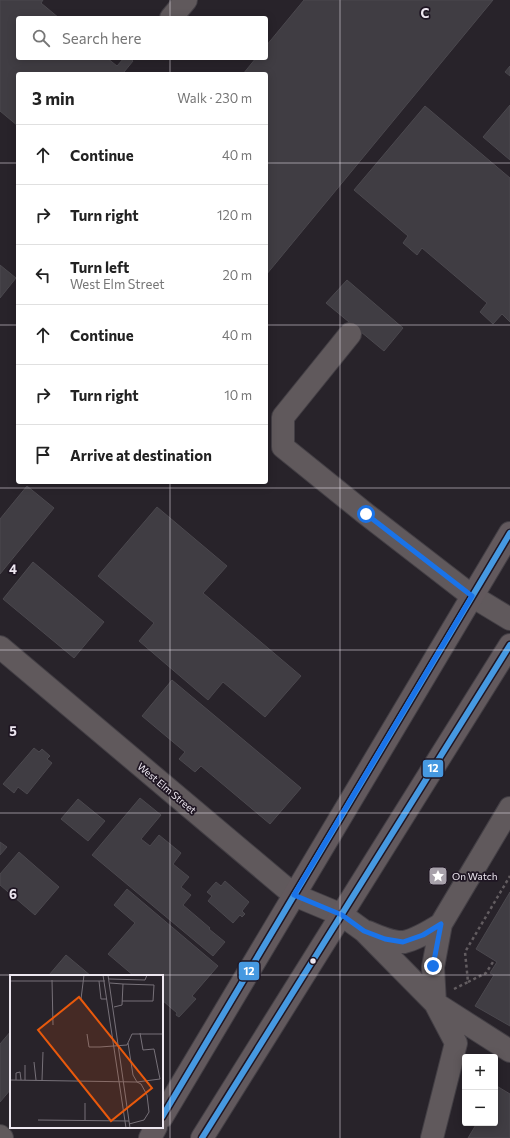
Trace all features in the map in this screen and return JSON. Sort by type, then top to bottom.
[{"type":"main road","points":[[163,1115],[510,534]]},
{"type":"main road","points":[[202,1138],[510,645]]},
{"type":"main road","points":[[150,1138],[155,1128]]},
{"type":"street","points":[[173,16],[186,0]]},
{"type":"street","points":[[350,334],[283,417],[283,447],[366,514],[472,596],[510,619]]},
{"type":"street","name":"West Elm Street","points":[[0,647],[294,895],[342,915],[364,931]]},
{"type":"street","points":[[432,1138],[456,1043],[433,966],[441,924],[510,808]]},
{"type":"street","points":[[364,931],[385,939],[403,942],[423,935],[441,924]]},
{"type":"street","points":[[364,931],[442,997],[510,1051]]},
{"type":"path","points":[[468,982],[465,952],[510,876]]},
{"type":"path","points":[[442,997],[486,973],[493,962]]},
{"type":"building","points":[[0,0],[43,0],[41,3],[57,16],[16,16],[16,60],[110,60],[117,66],[122,60],[133,61],[124,72],[16,72],[16,124],[0,111]]},
{"type":"building","points":[[304,0],[493,0],[268,273],[268,72],[245,72],[254,60],[268,60],[268,44]]},
{"type":"building","points":[[510,66],[510,76],[505,72]]},
{"type":"building","points":[[510,105],[510,160],[483,137]]},
{"type":"building","points":[[425,106],[510,178],[510,322],[502,314],[493,324],[480,312],[487,303],[422,248],[417,255],[403,243],[408,236],[354,190]]},
{"type":"building","points":[[0,265],[16,278],[0,298]]},
{"type":"building","points":[[347,280],[403,328],[384,351],[326,303]]},
{"type":"building","points":[[27,486],[54,508],[0,574],[0,519]]},
{"type":"building","points":[[157,507],[227,566],[203,593],[301,676],[265,717],[223,682],[208,700],[139,641],[154,623],[98,576]]},
{"type":"building","points":[[33,562],[104,622],[74,658],[3,599]]},
{"type":"building","points":[[172,680],[301,788],[270,824],[201,766],[195,772],[179,759],[185,752],[142,716]]},
{"type":"building","points":[[34,748],[39,752],[42,749],[50,756],[47,759],[52,763],[27,794],[18,787],[14,793],[3,784]]},
{"type":"building","points":[[140,798],[161,815],[141,839],[150,846],[159,835],[181,853],[173,864],[189,877],[181,887],[191,895],[183,905],[225,942],[213,956],[92,855]]},
{"type":"building","points":[[78,799],[105,821],[88,841],[61,819]]},
{"type":"building","points":[[0,842],[7,847],[0,855]]},
{"type":"building","points":[[19,852],[59,887],[35,915],[0,885],[0,874]]},
{"type":"building","points":[[225,881],[249,902],[242,911],[245,914],[242,917],[240,915],[233,923],[208,901],[212,896],[207,892],[216,882],[221,886]]},
{"type":"building","points":[[127,889],[218,966],[192,996],[196,999],[179,1017],[176,1015],[177,1013],[163,1001],[163,975],[133,975],[108,954],[135,923],[114,905]]},
{"type":"building","points":[[510,892],[510,1026],[475,1006],[494,975],[490,973],[497,962],[476,949]]},
{"type":"building","points":[[66,955],[90,975],[49,975]]},
{"type":"building","points":[[10,1032],[10,1090],[0,1102],[0,1044]]},
{"type":"building","points":[[498,1087],[510,1094],[510,1138],[468,1138],[475,1126],[498,1126]]},
{"type":"transit line","name":"12","points":[[163,1115],[510,533]]},
{"type":"transit line","name":"12","points":[[202,1138],[510,645]]},
{"type":"place","name":"On Watch","points":[[438,876]]},
{"type":"route","points":[[366,514],[472,596],[294,895],[342,915],[364,931],[385,939],[403,942],[423,935],[441,924],[433,966]]}]
